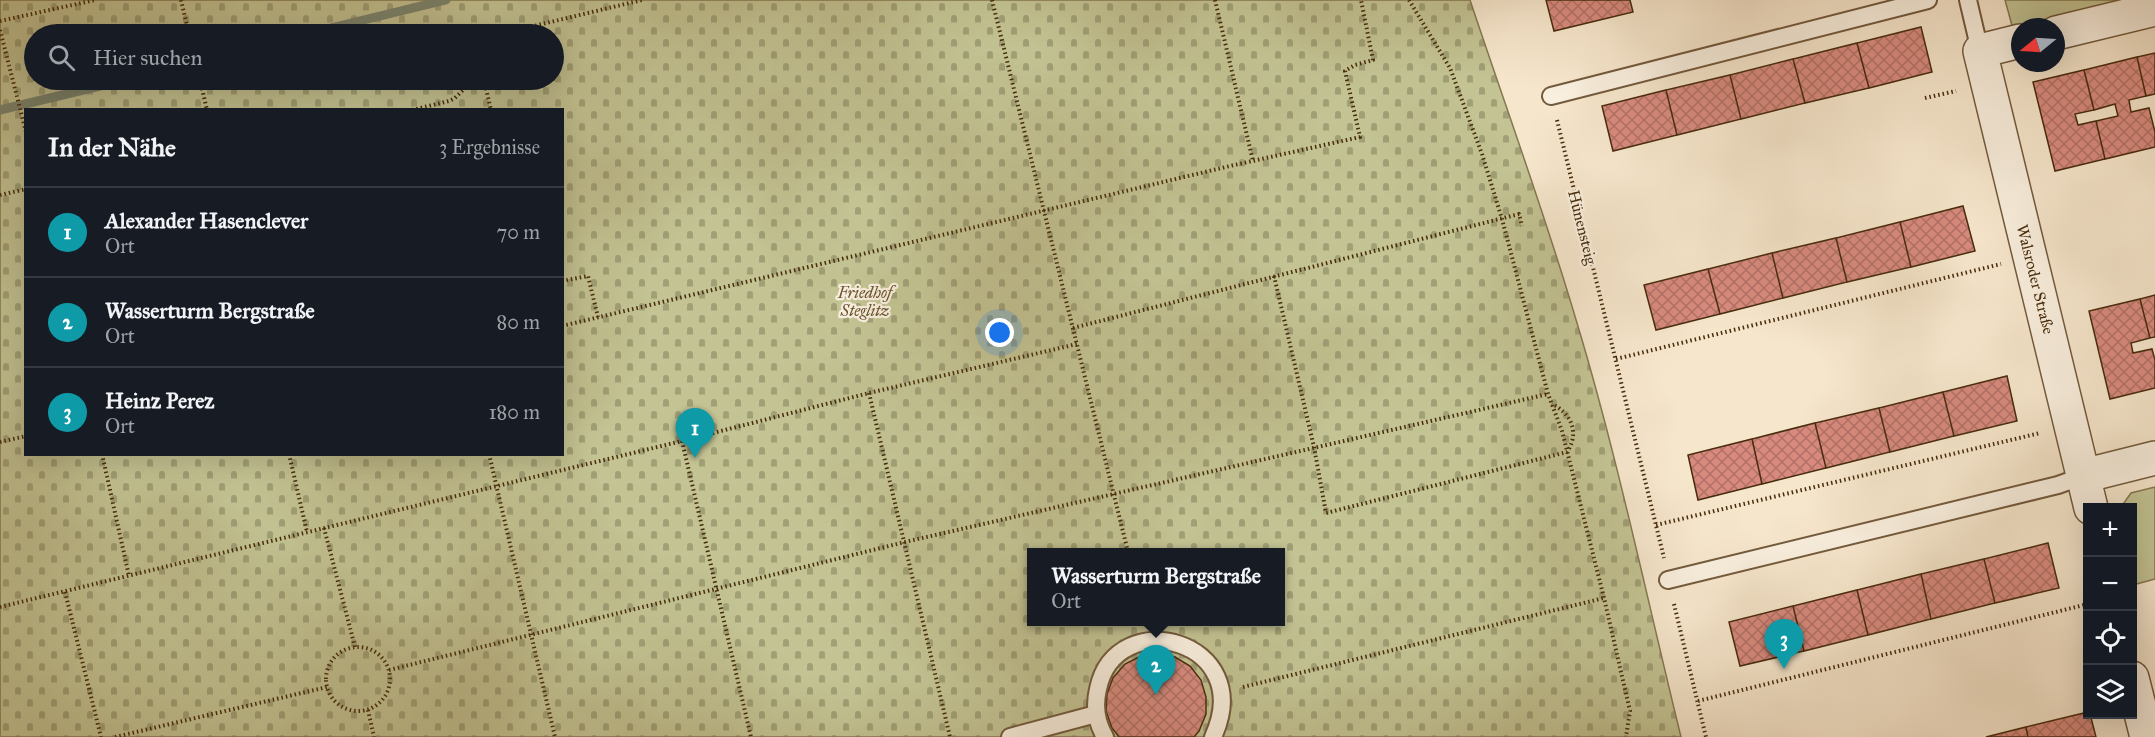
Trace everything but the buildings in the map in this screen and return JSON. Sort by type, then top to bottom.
[{"type":"street","points":[[2065,31],[2155,9]]},
{"type":"street","points":[[1980,51],[2011,43]]},
{"type":"street","name":"Walsroder Straße","points":[[1980,51],[2090,503]]},
{"type":"street","points":[[2083,476],[2155,458]]},
{"type":"street","points":[[2137,696],[2146,737]]},
{"type":"lane","points":[[1551,96],[1928,0]]},
{"type":"lane","points":[[1968,0],[1980,51]]},
{"type":"lane","points":[[1668,580],[2058,485],[2083,476]]},
{"type":"lane","points":[[1106,737],[1096,714],[1095,700],[1100,679],[1111,661],[1128,648],[1148,640],[1168,640],[1187,646],[1203,658],[1215,673],[1221,692],[1222,705],[1221,718],[1213,737]]},
{"type":"lane","points":[[1010,737],[1096,714]]},
{"type":"path","points":[[0,21],[94,0]]},
{"type":"path","points":[[181,0],[187,24]]},
{"type":"path","points":[[542,24],[642,0]]},
{"type":"path","points":[[992,0],[1127,548]]},
{"type":"path","points":[[1215,0],[1253,161]]},
{"type":"path","points":[[564,326],[1360,137],[1346,71],[1355,65],[1374,60],[1361,0]]},
{"type":"path","points":[[1409,0],[1450,68],[1482,154],[1502,219],[1548,394],[1562,431],[1604,598],[1630,711],[1626,737]]},
{"type":"path","points":[[0,30],[24,126]]},
{"type":"path","points":[[202,90],[207,108]]},
{"type":"path","points":[[420,108],[455,98],[463,90]]},
{"type":"path","points":[[486,90],[491,108]]},
{"type":"path","name":"Hünensteig","points":[[1551,96],[1706,737]]},
{"type":"path","points":[[441,103],[442,108]]},
{"type":"path","points":[[0,195],[24,189]]},
{"type":"path","points":[[1073,328],[1519,214],[1522,226]]},
{"type":"path","points":[[1616,358],[2031,257]]},
{"type":"path","points":[[564,281],[588,276],[598,318]]},
{"type":"path","points":[[1275,276],[1314,447],[1326,513],[1567,452],[1573,444],[1575,433],[1562,409],[1552,404]]},
{"type":"path","points":[[0,608],[869,393],[1077,344]]},
{"type":"path","points":[[869,393],[950,737]]},
{"type":"path","points":[[389,670],[905,542],[1548,394]]},
{"type":"path","points":[[1656,525],[2071,425]]},
{"type":"path","points":[[0,442],[24,436]]},
{"type":"path","points":[[682,441],[751,737]]},
{"type":"path","points":[[102,456],[129,576]]},
{"type":"path","points":[[289,456],[307,532]]},
{"type":"path","points":[[489,456],[555,737]]},
{"type":"path","points":[[324,528],[355,647]]},
{"type":"path","points":[[65,592],[101,737]]},
{"type":"path","points":[[1250,686],[1604,598]]},
{"type":"path","points":[[1698,701],[2083,605]]},
{"type":"path","points":[[355,647],[372,650],[380,655],[389,670],[391,680],[384,699],[368,710],[351,710],[343,707],[331,695],[327,687],[328,669],[332,661],[346,650],[355,647]]},
{"type":"path","points":[[115,737],[327,687]]},
{"type":"path","points":[[368,710],[374,737]]},
{"type":"green space","name":"Friedhof Steglitz","points":[[0,0],[1470,0],[1552,242],[1592,374],[1681,737],[0,737]]},
{"type":"green space","points":[[2005,0],[2133,0],[2059,18],[2011,18],[2011,22]]},
{"type":"green space","points":[[2155,487],[2155,579],[2137,584],[2137,503],[2124,503],[2131,493]]},
{"type":"waterway","points":[[347,24],[446,0]]},
{"type":"waterway","points":[[0,110],[83,90]]},
{"type":"place","name":"Alexander Hasenclever","points":[[695,458]]},
{"type":"place","name":"Heinz Perez","points":[[1784,669]]},
{"type":"place","name":"Wasserturm Bergstraße","points":[[1156,695]]}]
